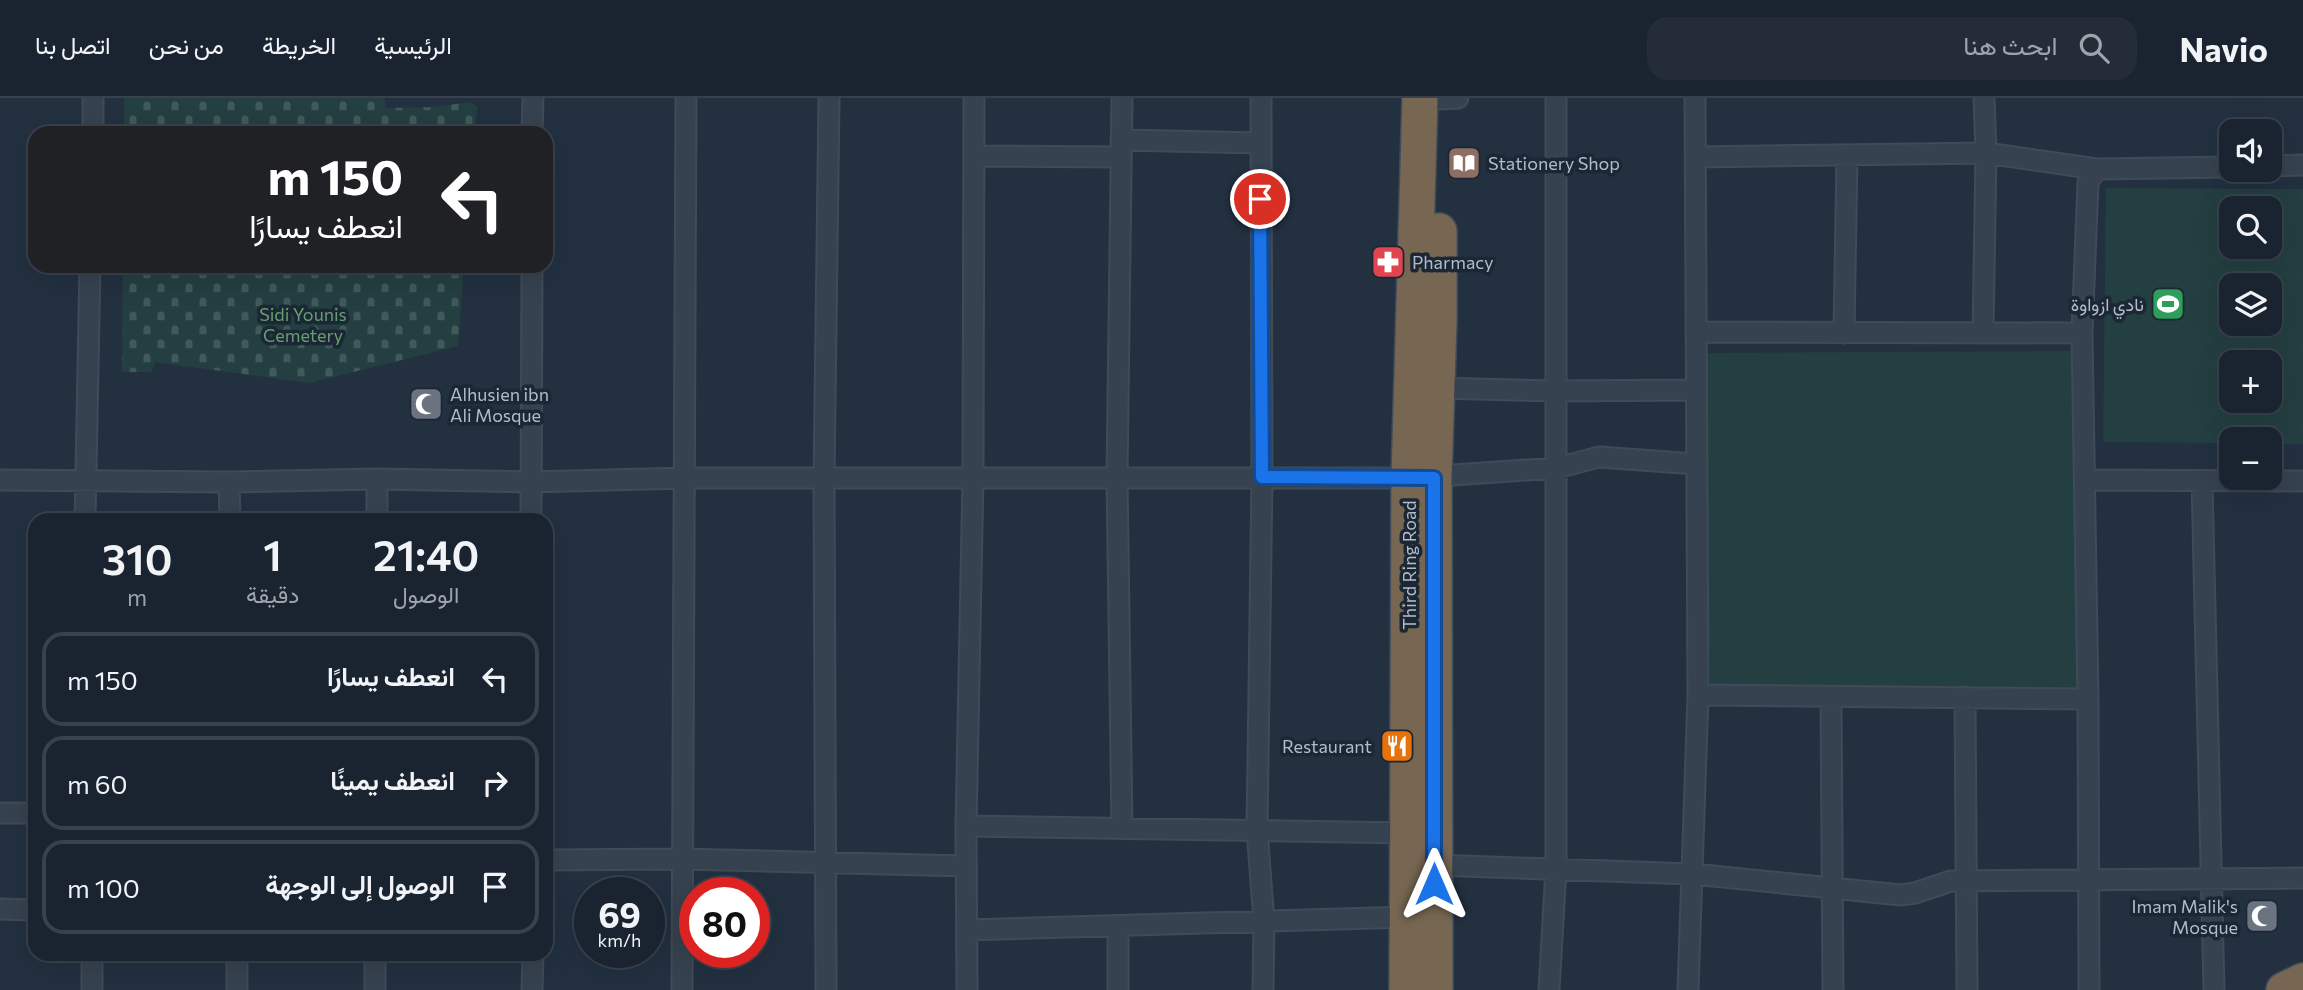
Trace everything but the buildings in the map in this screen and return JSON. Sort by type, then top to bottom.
[{"type":"highway","name":"Third Ring Road","points":[[1434,990],[1434,865],[1421,478],[1437,388],[1438,98]]},
{"type":"highway","name":"Third Ring Road","points":[[1407,990],[1408,833],[1438,98]]},
{"type":"highway","points":[[2284,990],[2303,981]]},
{"type":"street","points":[[93,98],[93,126]]},
{"type":"street","points":[[532,126],[533,98]]},
{"type":"street","points":[[682,990],[686,98]]},
{"type":"street","points":[[826,990],[824,479],[829,98]]},
{"type":"street","points":[[967,990],[966,826],[973,477],[974,98]]},
{"type":"street","points":[[1122,98],[1117,477],[1122,828]]},
{"type":"street","points":[[1261,98],[1259,143],[1262,477],[1257,830],[1264,922],[1263,990]]},
{"type":"street","points":[[1549,990],[1556,869],[1556,98]]},
{"type":"street","points":[[1688,990],[1698,695],[1695,98]]},
{"type":"street","points":[[1983,333],[1986,153],[1984,98]]},
{"type":"street","points":[[974,156],[1259,143]]},
{"type":"street","points":[[1696,157],[1986,153],[2097,169],[2219,167]]},
{"type":"street","points":[[1844,333],[1847,156]]},
{"type":"street","points":[[2282,166],[2303,165]]},
{"type":"street","points":[[2089,990],[2088,699],[2082,333],[2088,183],[2097,169]]},
{"type":"street","points":[[85,513],[90,273]]},
{"type":"street","points":[[531,513],[532,273]]},
{"type":"street","points":[[1696,332],[2082,333]]},
{"type":"street","points":[[1437,388],[1696,390]]},
{"type":"street","points":[[0,480],[229,482],[377,479],[530,482],[686,478],[1421,478],[1557,468],[1599,457],[1696,464]]},
{"type":"street","points":[[377,479],[377,513]]},
{"type":"street","points":[[2085,480],[2303,481]]},
{"type":"street","points":[[229,482],[230,513]]},
{"type":"street","points":[[2202,482],[2214,990]]},
{"type":"street","points":[[1698,695],[2088,699]]},
{"type":"street","points":[[1965,697],[1967,990]]},
{"type":"street","points":[[1831,698],[1833,990]]},
{"type":"street","points":[[0,813],[28,813]]},
{"type":"street","points":[[966,826],[1408,833]]},
{"type":"street","points":[[553,860],[682,859],[967,866]]},
{"type":"street","points":[[1434,865],[1693,874],[1901,895],[1945,882],[1966,881],[2303,878]]},
{"type":"street","points":[[0,909],[28,910]]},
{"type":"street","points":[[967,930],[1408,917]]},
{"type":"street","points":[[1118,926],[1118,990]]},
{"type":"street","points":[[92,961],[92,990]]},
{"type":"street","points":[[237,961],[237,990]]},
{"type":"street","points":[[375,961],[375,990]]},
{"type":"street","points":[[532,990],[533,961]]},
{"type":"green space","points":[[124,98],[385,98],[385,108],[432,107],[471,102],[477,107],[476,126],[124,126]]},
{"type":"green space","name":"نادي ازواوة","points":[[2106,188],[2303,189],[2303,444],[2282,444],[2282,427],[2219,427],[2219,443],[2103,442]]},
{"type":"green space","name":"Sidi Younis Cemetery","points":[[123,273],[463,273],[458,346],[309,383],[155,362],[151,372],[122,372]]},
{"type":"green space","points":[[2079,351],[2082,692],[1710,684],[1703,353]]},
{"type":"place","name":"Stationery Shop","points":[[1464,163]]},
{"type":"place","name":"Pharmacy","points":[[1388,262]]},
{"type":"place","name":"نادي ازواوة","points":[[2168,304]]},
{"type":"place","name":"Alhusien ibn Ali Mosque","points":[[426,404]]},
{"type":"place","name":"Restaurant","points":[[1397,746]]},
{"type":"place","name":"Imam Malik's Mosque","points":[[2262,916]]},
{"type":"route","points":[[1260,199],[1262,477],[1434,478],[1434,884]]}]
